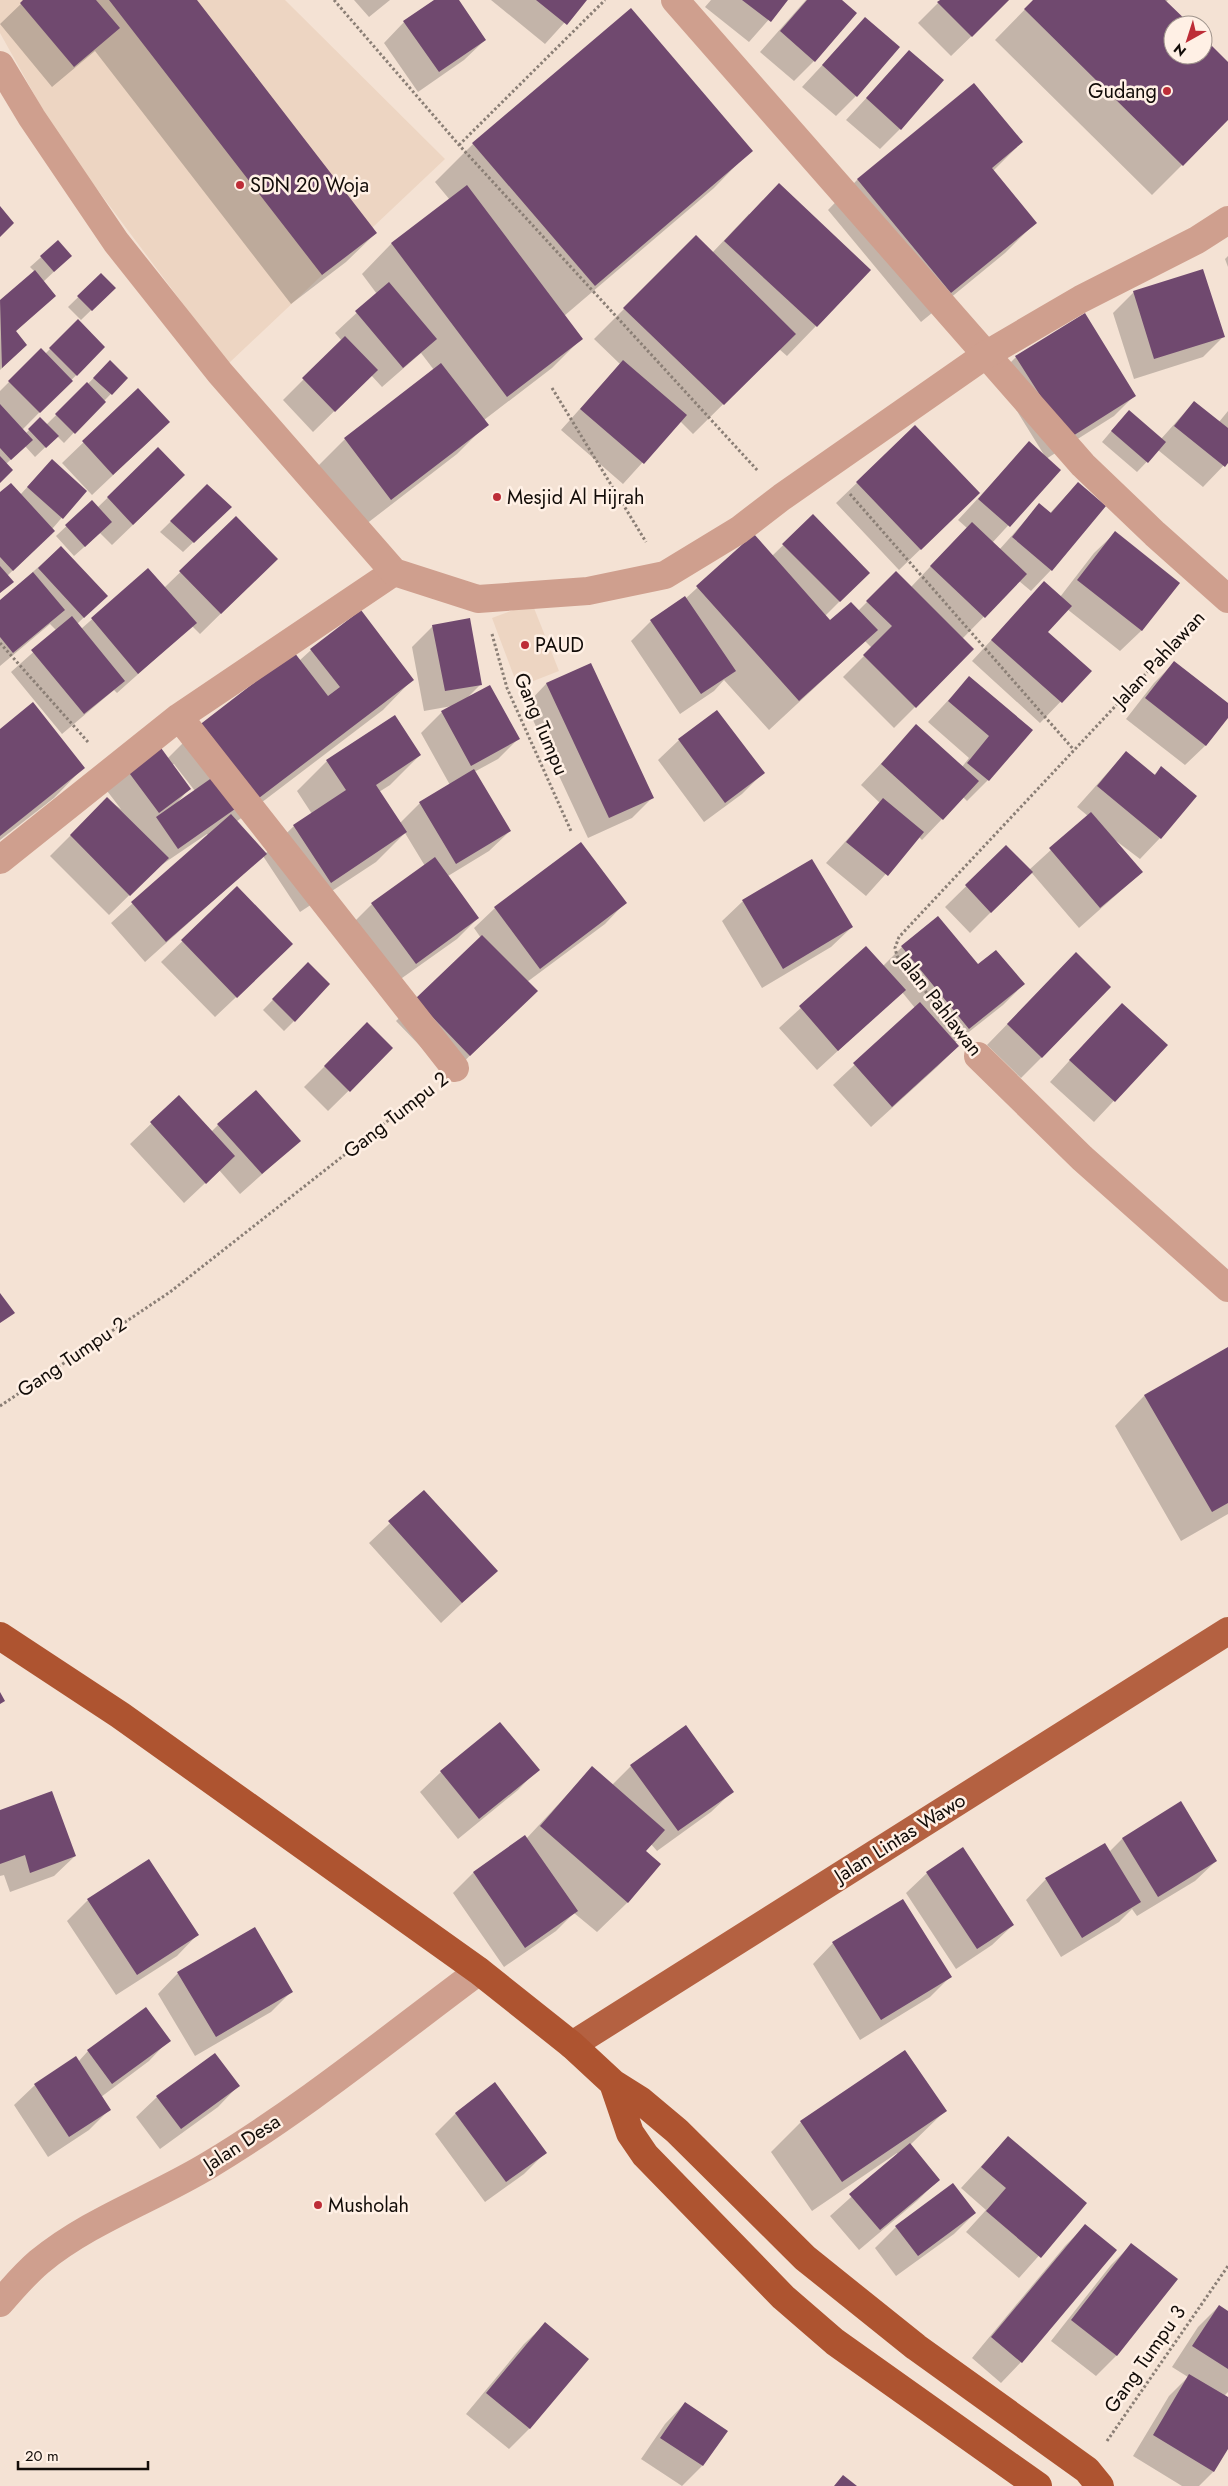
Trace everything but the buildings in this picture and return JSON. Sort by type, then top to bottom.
[{"type":"highway","points":[[0,1636],[120,1716],[479,1971],[572,2045],[613,2083],[640,2100],[676,2131],[805,2258],[916,2347],[1093,2478]]},
{"type":"highway","points":[[613,2083],[626,2124],[645,2155],[783,2297],[835,2342],[1038,2486]]},
{"type":"main road","name":"Jalan Lintas Wawo","points":[[572,2045],[1228,1631]]},
{"type":"street","points":[[674,0],[1083,465],[1224,596]]},
{"type":"street","points":[[0,65],[32,118],[116,242],[220,373],[394,572],[478,598],[588,591],[666,575],[739,530],[782,497],[827,468],[987,354],[1081,299],[1197,240],[1228,220]]},
{"type":"street","points":[[0,860],[179,717],[394,572]]},
{"type":"street","name":"Gang Tumpu 2","points":[[179,717],[455,1068]]},
{"type":"street","name":"Jalan Pahlawan","points":[[978,1056],[1082,1158],[1228,1288]]},
{"type":"street","name":"Jalan Desa","points":[[0,2303],[37,2264],[54,2250],[94,2225],[208,2166],[280,2119],[479,1971]]},
{"type":"path","points":[[334,0],[459,145],[782,497]]},
{"type":"path","points":[[459,145],[604,0]]},
{"type":"path","points":[[552,388],[666,575]]},
{"type":"path","points":[[827,468],[1074,750]]},
{"type":"path","name":"Jalan Pahlawan","points":[[978,1056],[903,966],[897,956],[896,948],[899,937],[1074,750],[1224,596]]},
{"type":"path","name":"Gang Tumpu","points":[[478,598],[488,621],[507,688],[571,831]]},
{"type":"path","points":[[0,643],[112,769]]},
{"type":"path","name":"Gang Tumpu 2","points":[[0,1406],[170,1292],[455,1068]]},
{"type":"path","name":"Gang Tumpu 3","points":[[1093,2478],[1228,2266]]},
{"type":"shaded area","points":[[0,0],[285,0],[445,159],[228,364],[58,137],[0,33]]},
{"type":"shaded area","name":"PAUD","points":[[532,603],[559,671],[518,687],[492,618]]},
{"type":"place","name":"Gudang","points":[[1167,91]]},
{"type":"place","name":"SDN 20 Woja","points":[[240,185]]},
{"type":"place","name":"Mesjid Al Hijrah","points":[[497,497]]},
{"type":"place","name":"PAUD","points":[[525,645]]},
{"type":"place","name":"Musholah","points":[[318,2205]]}]
